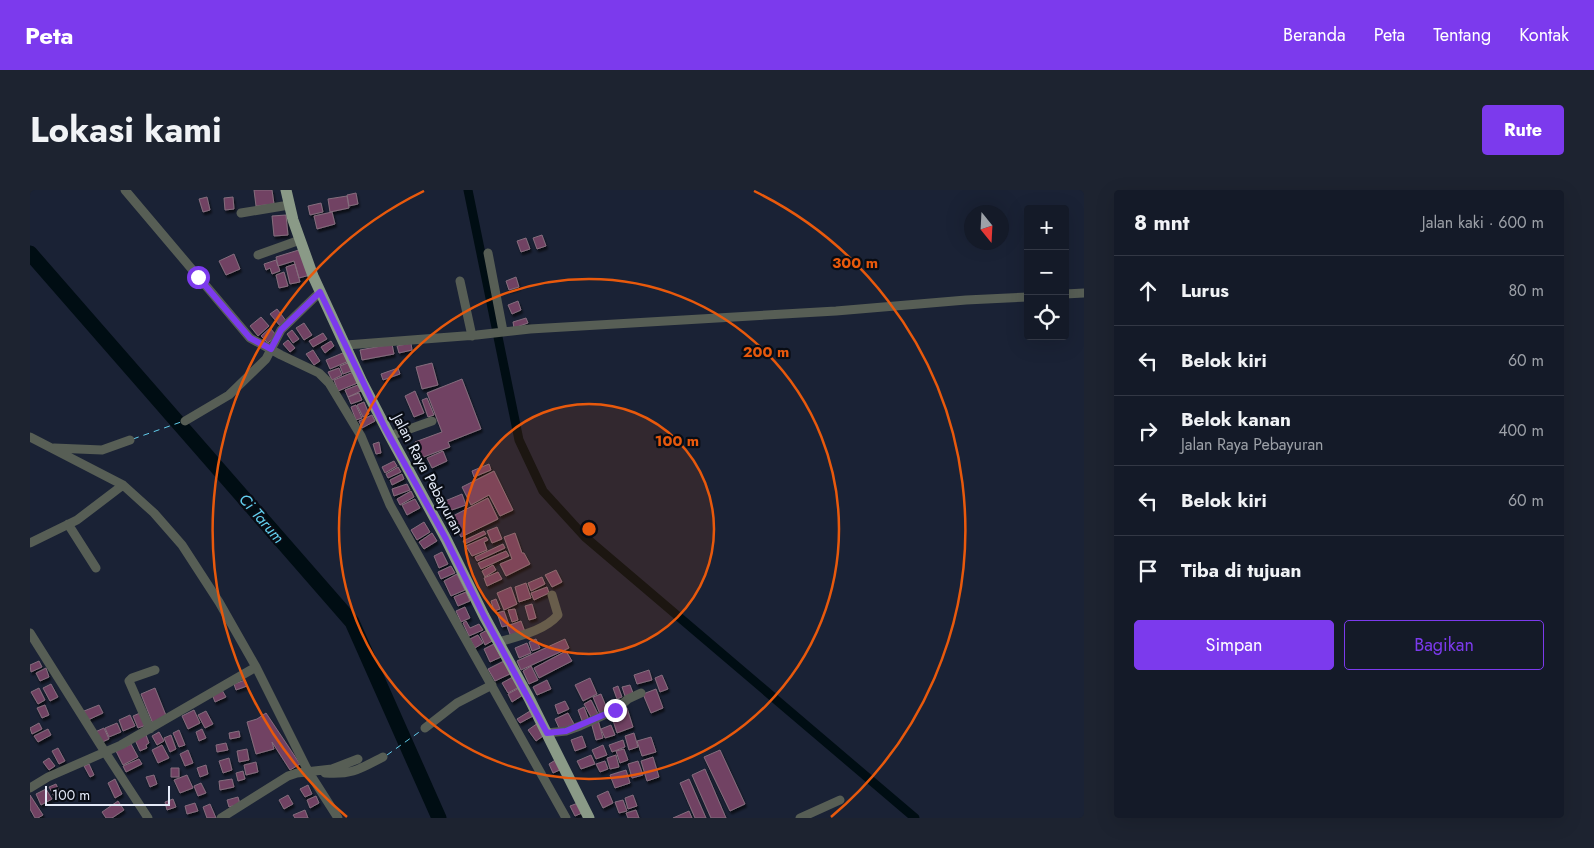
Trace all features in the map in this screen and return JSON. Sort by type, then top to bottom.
[{"type":"main road","name":"Jalan Raya Pebayuran","points":[[286,190],[300,240],[320,292],[390,436],[446,539],[589,818]]},
{"type":"street","points":[[125,190],[250,338],[319,373],[329,383],[361,436],[390,505],[566,818]]},
{"type":"street","points":[[241,213],[290,206]]},
{"type":"street","points":[[258,255],[300,240]]},
{"type":"street","points":[[488,254],[501,331]]},
{"type":"street","points":[[460,281],[474,336]]},
{"type":"street","points":[[185,420],[229,395],[266,359],[281,330],[320,292]]},
{"type":"street","points":[[1069,294],[1084,293]]},
{"type":"street","points":[[346,345],[474,336],[501,331],[836,312],[966,300],[1024,297]]},
{"type":"street","points":[[390,436],[432,421]]},
{"type":"street","points":[[30,437],[123,485],[154,513],[182,545],[219,602],[256,668],[308,772],[338,818]]},
{"type":"street","points":[[51,448],[102,450],[130,440]]},
{"type":"street","points":[[30,543],[68,524],[123,485]]},
{"type":"street","points":[[68,524],[96,568]]},
{"type":"street","points":[[499,642],[531,632],[553,621],[558,612],[552,595]]},
{"type":"street","points":[[30,633],[148,818]]},
{"type":"street","points":[[30,788],[48,777],[105,752],[150,729],[256,668]]},
{"type":"street","points":[[150,729],[129,682],[132,678],[155,670]]},
{"type":"street","points":[[424,728],[457,703],[492,685]]},
{"type":"street","points":[[547,733],[566,731],[580,726],[615,710],[640,693]]},
{"type":"street","points":[[308,772],[343,775],[383,758]]},
{"type":"street","points":[[222,818],[288,776],[332,769],[358,759]]},
{"type":"street","points":[[800,818],[840,800]]},
{"type":"building","points":[[254,190],[272,190],[274,204],[256,206]]},
{"type":"building","points":[[356,193],[358,204],[349,206],[347,195]]},
{"type":"building","points":[[347,196],[349,208],[330,212],[328,199]]},
{"type":"building","points":[[207,197],[210,210],[203,212],[199,199]]},
{"type":"building","points":[[233,197],[234,209],[225,210],[224,198]]},
{"type":"building","points":[[321,203],[323,212],[310,215],[308,206]]},
{"type":"building","points":[[332,212],[335,224],[317,229],[314,216]]},
{"type":"building","points":[[286,215],[288,235],[274,236],[272,216]]},
{"type":"building","points":[[542,235],[546,246],[537,249],[533,238]]},
{"type":"building","points":[[526,238],[530,249],[521,252],[517,241]]},
{"type":"building","points":[[302,249],[310,275],[299,278],[294,261],[278,266],[276,257]]},
{"type":"building","points":[[234,254],[240,269],[226,275],[219,261]]},
{"type":"building","points":[[276,260],[280,271],[272,274],[270,268],[266,270],[264,264]]},
{"type":"building","points":[[295,264],[300,282],[290,284],[286,267]]},
{"type":"building","points":[[284,272],[288,286],[279,288],[276,275]]},
{"type":"building","points":[[516,277],[519,287],[509,290],[506,281]]},
{"type":"building","points":[[518,301],[521,310],[512,314],[508,305]]},
{"type":"building","points":[[277,309],[287,322],[281,327],[270,314]]},
{"type":"building","points":[[261,317],[269,326],[258,336],[250,326]]},
{"type":"building","points":[[526,318],[528,323],[514,328],[513,322]]},
{"type":"building","points":[[304,323],[312,335],[304,340],[296,328]]},
{"type":"building","points":[[270,328],[276,335],[268,343],[261,336]]},
{"type":"building","points":[[292,330],[299,339],[293,343],[287,334]]},
{"type":"building","points":[[323,333],[327,339],[313,347],[309,341]]},
{"type":"building","points":[[288,340],[295,348],[290,352],[283,344]]},
{"type":"building","points":[[331,341],[334,346],[325,353],[321,347]]},
{"type":"building","points":[[411,343],[412,350],[399,353],[397,346]]},
{"type":"building","points":[[392,344],[394,354],[362,360],[360,350]]},
{"type":"building","points":[[313,350],[320,361],[314,365],[306,354]]},
{"type":"building","points":[[345,352],[349,361],[330,369],[326,360]]},
{"type":"building","points":[[350,362],[354,370],[343,374],[340,366]]},
{"type":"building","points":[[432,363],[438,385],[422,389],[416,367]]},
{"type":"building","points":[[339,368],[342,375],[332,380],[328,372]]},
{"type":"building","points":[[398,368],[400,374],[383,380],[381,374]]},
{"type":"building","points":[[356,371],[360,382],[338,391],[334,380]]},
{"type":"building","points":[[462,379],[481,429],[448,442],[450,447],[421,458],[415,442],[442,432],[427,393]]},
{"type":"building","points":[[358,385],[361,391],[348,397],[345,390]]},
{"type":"building","points":[[415,391],[424,413],[414,417],[405,396]]},
{"type":"building","points":[[359,393],[362,400],[351,404],[348,397]]},
{"type":"building","points":[[427,398],[434,415],[428,417],[422,400]]},
{"type":"building","points":[[364,402],[369,414],[363,417],[357,405]]},
{"type":"building","points":[[356,405],[362,418],[356,420],[351,407]]},
{"type":"building","points":[[372,415],[375,421],[362,428],[359,421]]},
{"type":"building","points":[[379,442],[381,453],[376,454],[373,444]]},
{"type":"building","points":[[443,451],[447,461],[432,468],[427,458]]},
{"type":"building","points":[[394,461],[397,466],[385,473],[382,467]]},
{"type":"building","points":[[489,464],[491,470],[474,477],[472,471]]},
{"type":"building","points":[[398,467],[401,472],[388,478],[386,474]]},
{"type":"building","points":[[494,471],[513,510],[500,516],[489,495],[471,505],[462,487]]},
{"type":"building","points":[[402,474],[404,479],[392,485],[390,480]]},
{"type":"building","points":[[407,484],[410,490],[394,496],[392,489]]},
{"type":"building","points":[[411,491],[414,497],[400,505],[397,499]]},
{"type":"building","points":[[462,494],[466,505],[449,511],[445,501]]},
{"type":"building","points":[[488,498],[498,519],[461,537],[451,517]]},
{"type":"building","points":[[415,499],[420,508],[407,515],[402,505]]},
{"type":"building","points":[[424,522],[430,532],[417,540],[411,530]]},
{"type":"building","points":[[497,527],[502,539],[492,543],[487,531]]},
{"type":"building","points":[[484,531],[486,534],[465,544],[463,541]]},
{"type":"building","points":[[432,533],[437,541],[424,549],[419,542]]},
{"type":"building","points":[[515,533],[522,553],[524,553],[530,564],[506,576],[500,564],[512,559],[504,537]]},
{"type":"building","points":[[486,537],[488,540],[484,542],[487,550],[472,556],[466,546]]},
{"type":"building","points":[[503,544],[505,548],[477,561],[475,557]]},
{"type":"building","points":[[506,551],[509,556],[481,569],[478,563]]},
{"type":"building","points":[[442,552],[448,564],[439,568],[434,556]]},
{"type":"building","points":[[493,565],[496,570],[485,577],[482,571]]},
{"type":"building","points":[[451,566],[455,573],[441,579],[438,572]]},
{"type":"building","points":[[556,570],[562,582],[552,587],[545,575]]},
{"type":"building","points":[[498,572],[502,579],[487,586],[484,578]]},
{"type":"building","points":[[457,574],[465,590],[451,596],[444,581]]},
{"type":"building","points":[[542,577],[545,584],[531,591],[528,583]]},
{"type":"building","points":[[526,583],[531,598],[519,602],[515,587]]},
{"type":"building","points":[[511,587],[517,604],[504,610],[497,593]]},
{"type":"building","points":[[547,587],[549,593],[534,600],[531,593]]},
{"type":"building","points":[[466,592],[470,601],[458,606],[454,597]]},
{"type":"building","points":[[496,599],[500,609],[494,611],[491,601]]},
{"type":"building","points":[[532,604],[536,618],[529,620],[525,606]]},
{"type":"building","points":[[465,607],[470,618],[461,622],[456,611]]},
{"type":"building","points":[[515,609],[518,620],[512,622],[508,610]]},
{"type":"building","points":[[504,611],[509,625],[502,627],[497,613]]},
{"type":"building","points":[[466,621],[470,628],[479,624],[483,630],[469,636],[463,623]]},
{"type":"building","points":[[521,621],[525,632],[511,637],[507,626]]},
{"type":"building","points":[[489,629],[494,640],[485,645],[480,634]]},
{"type":"building","points":[[478,635],[483,643],[475,648],[470,639]]},
{"type":"building","points":[[536,639],[540,648],[532,651],[529,642]]},
{"type":"building","points":[[565,639],[569,648],[521,670],[517,661]]},
{"type":"building","points":[[527,643],[531,653],[519,658],[515,648]]},
{"type":"building","points":[[494,644],[501,657],[490,662],[484,649]]},
{"type":"building","points":[[566,651],[572,661],[539,678],[534,668]]},
{"type":"building","points":[[506,660],[512,673],[495,681],[488,669]]},
{"type":"building","points":[[39,661],[42,667],[31,672],[30,665]]},
{"type":"building","points":[[531,666],[538,680],[529,684],[523,671]]},
{"type":"building","points":[[46,668],[49,677],[40,681],[36,673]]},
{"type":"building","points":[[649,670],[652,680],[637,684],[634,675]]},
{"type":"building","points":[[662,675],[668,689],[660,692],[655,678]]},
{"type":"building","points":[[513,677],[519,687],[508,693],[502,683]]},
{"type":"building","points":[[590,678],[597,694],[583,701],[575,685]]},
{"type":"building","points":[[245,680],[247,686],[236,690],[234,684]]},
{"type":"building","points":[[547,680],[551,689],[537,695],[533,687]]},
{"type":"building","points":[[51,684],[58,697],[50,701],[43,688]]},
{"type":"building","points":[[630,685],[633,693],[625,696],[622,687]]},
{"type":"building","points":[[618,686],[622,697],[617,699],[613,688]]},
{"type":"building","points":[[39,688],[45,700],[38,704],[31,692]]},
{"type":"building","points":[[155,688],[167,718],[153,724],[141,694]]},
{"type":"building","points":[[519,688],[523,695],[512,702],[508,694]]},
{"type":"building","points":[[656,689],[663,708],[651,713],[643,694]]},
{"type":"building","points":[[222,690],[226,697],[215,702],[212,694]]},
{"type":"building","points":[[601,694],[608,711],[600,714],[593,697]]},
{"type":"building","points":[[591,700],[598,714],[591,717],[584,704]]},
{"type":"building","points":[[565,701],[569,709],[558,714],[555,705]]},
{"type":"building","points":[[45,705],[49,715],[42,718],[37,708]]},
{"type":"building","points":[[99,705],[103,713],[88,720],[84,711]]},
{"type":"building","points":[[584,707],[589,720],[583,723],[578,710]]},
{"type":"building","points":[[627,708],[633,727],[617,733],[611,714]]},
{"type":"building","points":[[194,710],[200,723],[188,729],[182,716]]},
{"type":"building","points":[[206,711],[213,724],[205,728],[198,715]]},
{"type":"building","points":[[530,711],[533,716],[520,723],[517,719]]},
{"type":"building","points":[[140,713],[146,725],[138,728],[133,716]]},
{"type":"building","points":[[266,713],[300,764],[290,770],[272,742],[274,749],[256,754],[247,722],[257,719]]},
{"type":"building","points":[[568,713],[574,724],[560,730],[555,719]]},
{"type":"building","points":[[130,715],[135,726],[123,731],[119,720]]},
{"type":"building","points":[[598,720],[603,738],[596,740],[591,722]]},
{"type":"building","points":[[39,723],[42,729],[32,734],[30,728]]},
{"type":"building","points":[[117,723],[121,732],[109,737],[105,728]]},
{"type":"building","points":[[538,723],[546,734],[536,741],[528,730]]},
{"type":"building","points":[[611,725],[615,735],[605,738],[601,729]]},
{"type":"building","points":[[104,728],[109,739],[100,743],[95,732]]},
{"type":"building","points":[[48,729],[51,735],[38,742],[34,736]]},
{"type":"building","points":[[202,729],[206,738],[199,741],[196,732]]},
{"type":"building","points":[[179,730],[185,745],[179,747],[173,733]]},
{"type":"building","points":[[239,731],[240,737],[230,739],[229,733]]},
{"type":"building","points":[[159,732],[164,741],[157,745],[152,736]]},
{"type":"building","points":[[634,733],[638,747],[629,750],[625,736]]},
{"type":"building","points":[[146,735],[149,743],[146,745],[147,748],[140,751],[135,740]]},
{"type":"building","points":[[171,735],[176,749],[170,752],[164,738]]},
{"type":"building","points":[[582,736],[586,747],[575,751],[571,740]]},
{"type":"building","points":[[651,737],[656,752],[642,756],[637,741]]},
{"type":"building","points":[[623,740],[625,747],[612,752],[609,745]]},
{"type":"building","points":[[226,743],[228,750],[217,752],[216,745]]},
{"type":"building","points":[[131,744],[138,757],[123,765],[116,751]]},
{"type":"building","points":[[162,745],[169,758],[158,763],[152,750]]},
{"type":"building","points":[[603,745],[607,755],[596,759],[592,750]]},
{"type":"building","points":[[58,748],[65,761],[59,764],[52,751]]},
{"type":"building","points":[[247,749],[249,760],[239,762],[237,751]]},
{"type":"building","points":[[624,749],[628,760],[620,763],[616,751]]},
{"type":"building","points":[[188,750],[193,763],[185,766],[180,754]]},
{"type":"building","points":[[720,750],[745,804],[730,811],[704,757]]},
{"type":"building","points":[[591,755],[595,764],[581,769],[577,761]]},
{"type":"building","points":[[616,755],[619,767],[610,769],[607,758]]},
{"type":"building","points":[[653,757],[659,777],[647,781],[641,761]]},
{"type":"building","points":[[49,758],[55,766],[49,770],[43,762]]},
{"type":"building","points":[[229,758],[232,770],[223,773],[219,761]]},
{"type":"building","points":[[139,759],[142,764],[126,772],[123,766]]},
{"type":"building","points":[[557,759],[562,769],[553,773],[549,764]]},
{"type":"building","points":[[605,761],[608,769],[600,772],[596,764]]},
{"type":"building","points":[[638,761],[643,775],[632,778],[628,764]]},
{"type":"building","points":[[256,762],[258,772],[246,775],[244,765]]},
{"type":"building","points":[[89,764],[94,775],[90,777],[84,766]]},
{"type":"building","points":[[206,765],[208,774],[200,777],[197,768]]},
{"type":"building","points":[[171,768],[179,768],[179,777],[171,777]]},
{"type":"building","points":[[705,769],[726,818],[711,818],[692,775]]},
{"type":"building","points":[[626,770],[630,783],[615,788],[610,775]]},
{"type":"building","points":[[243,771],[245,779],[238,781],[236,773]]},
{"type":"building","points":[[154,775],[157,784],[150,787],[146,777]]},
{"type":"building","points":[[187,775],[193,788],[180,793],[174,780]]},
{"type":"building","points":[[115,779],[122,794],[115,798],[108,783]]},
{"type":"building","points":[[232,779],[234,787],[220,790],[219,781]]},
{"type":"building","points":[[689,779],[706,818],[695,818],[680,783]]},
{"type":"building","points":[[201,783],[206,793],[198,796],[194,786]]},
{"type":"building","points":[[56,784],[60,793],[54,796],[49,787]]},
{"type":"building","points":[[308,785],[312,794],[305,797],[300,789]]},
{"type":"building","points":[[46,789],[52,799],[41,805],[36,794]]},
{"type":"building","points":[[608,791],[613,803],[603,808],[597,796]]},
{"type":"building","points":[[30,795],[43,815],[38,818],[35,818],[30,809]]},
{"type":"building","points":[[288,795],[293,804],[284,809],[279,800]]},
{"type":"building","points":[[633,795],[637,806],[628,809],[625,798]]},
{"type":"building","points":[[316,796],[319,803],[310,808],[307,800]]},
{"type":"building","points":[[238,797],[240,804],[229,807],[227,800]]},
{"type":"building","points":[[173,799],[176,807],[167,810],[165,802]]},
{"type":"building","points":[[623,800],[627,811],[619,813],[615,802]]},
{"type":"building","points":[[118,801],[124,810],[112,818],[106,818],[102,812]]},
{"type":"building","points":[[195,803],[198,811],[187,814],[185,806]]},
{"type":"building","points":[[578,803],[582,813],[575,816],[570,806]]},
{"type":"building","points":[[210,804],[216,818],[207,818],[203,807]]},
{"type":"building","points":[[305,810],[308,818],[295,818],[293,815]]},
{"type":"building","points":[[636,810],[639,818],[628,818],[626,813]]},
{"type":"building","points":[[689,811],[692,818],[673,818]]},
{"type":"waterway","points":[[468,190],[519,440],[543,491],[585,537],[915,818]]},
{"type":"waterway","name":"Ci Tarum","points":[[30,253],[352,622],[439,818]]},
{"type":"ferry route","points":[[133,439],[181,422]]},
{"type":"ferry route","points":[[387,755],[422,730]]},
{"type":"route","points":[[198,277],[250,338],[262,346],[271,349],[281,330],[320,292],[385,428],[426,500],[484,616],[547,733],[566,731],[615,710]]}]
